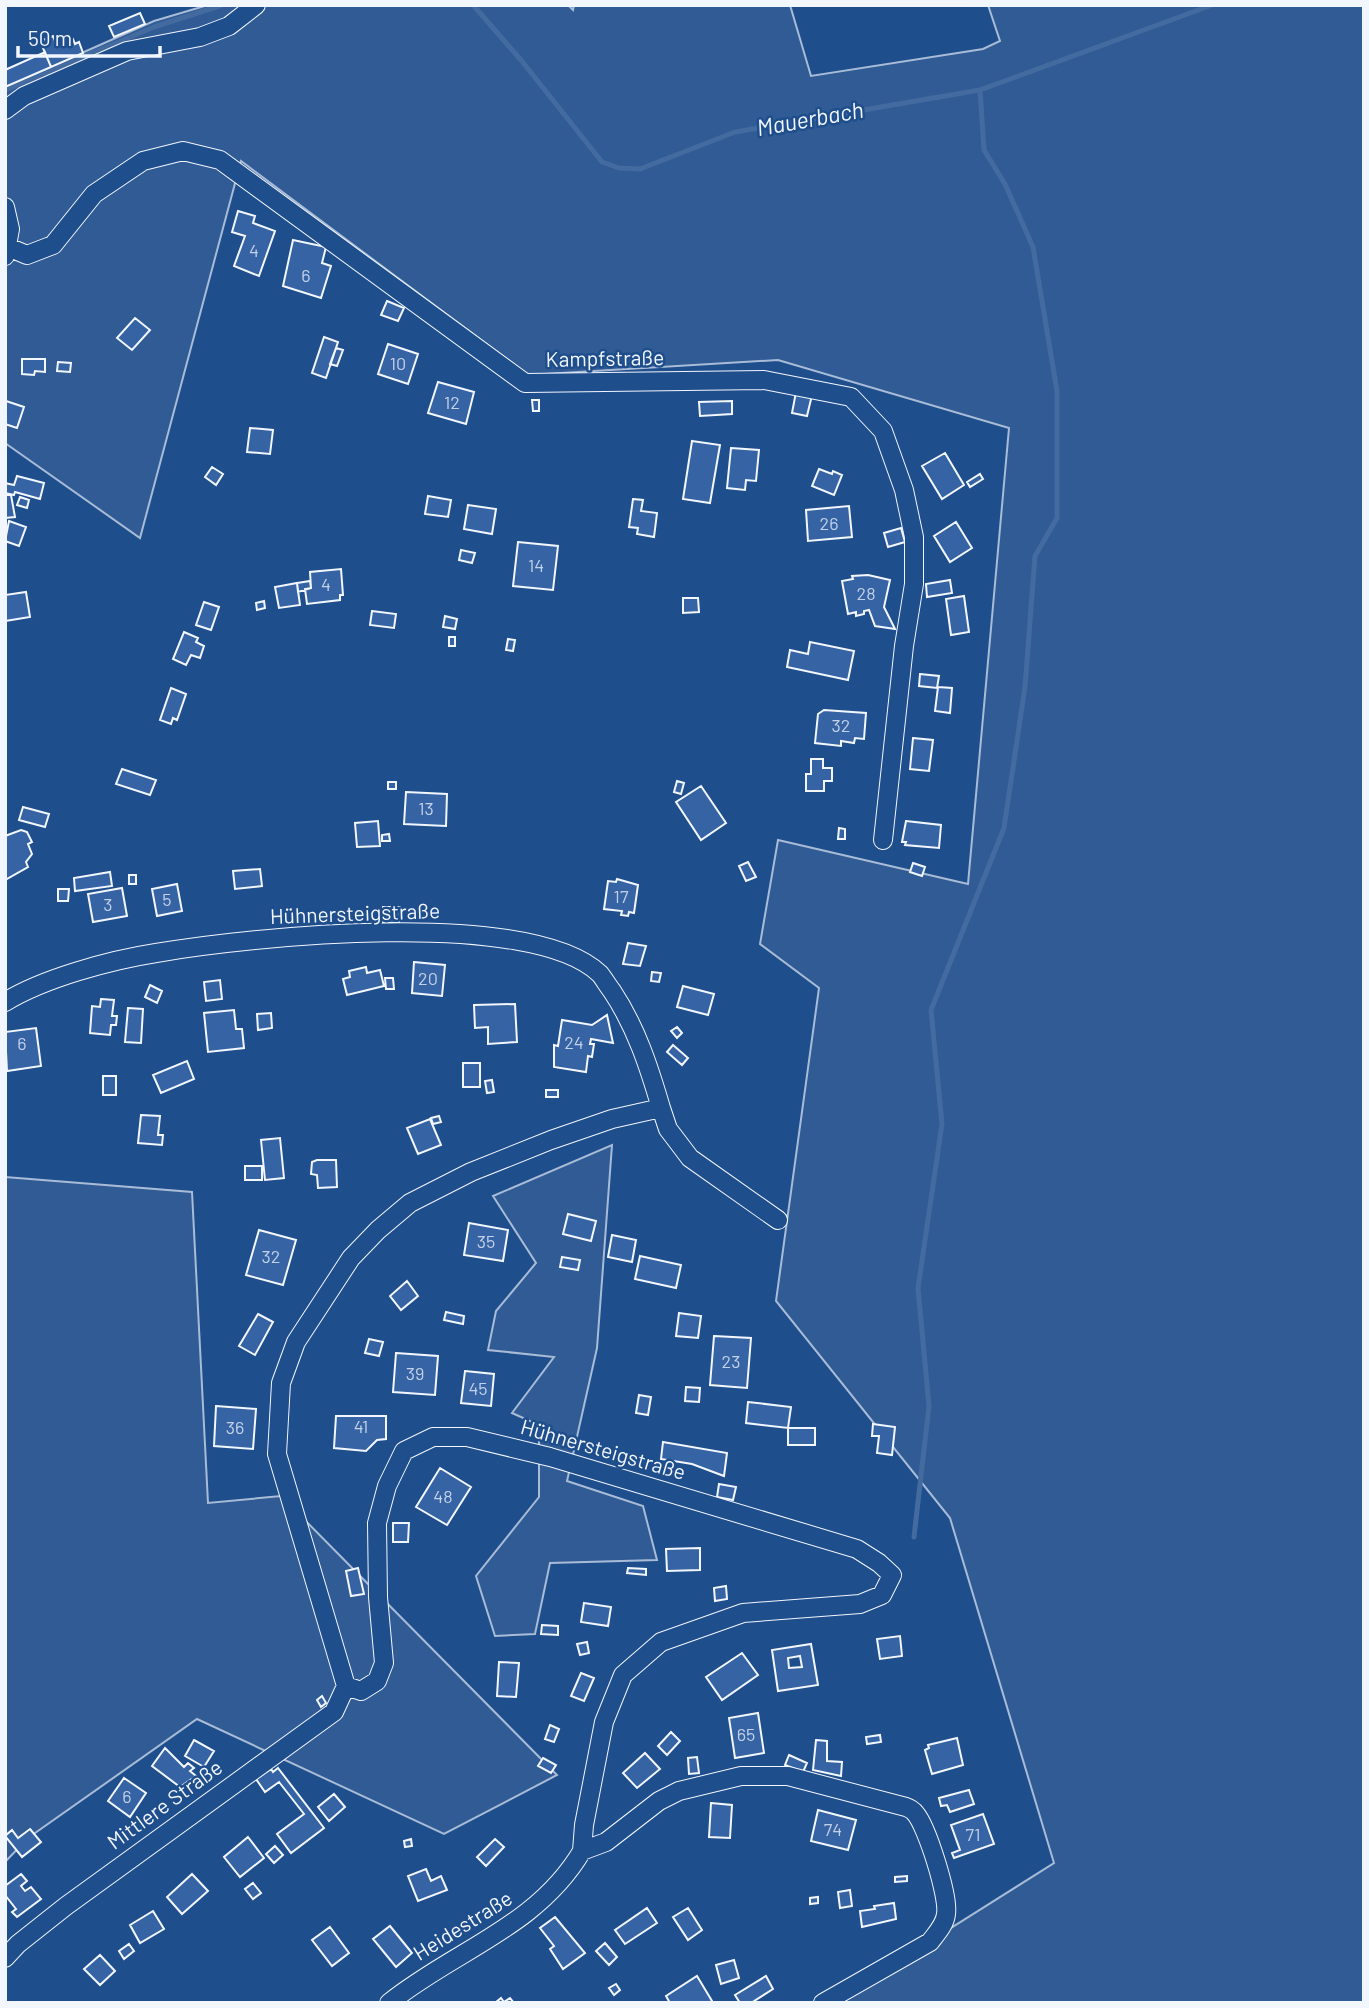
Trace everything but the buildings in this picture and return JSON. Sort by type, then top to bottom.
[{"type":"street","points":[[5,110],[24,96],[127,51],[200,37],[229,26],[256,5]]},
{"type":"street","name":"Kampfstraße","points":[[7,251],[27,255],[53,245],[94,194],[143,161],[183,151],[220,160],[525,383],[764,380],[851,397],[883,431],[904,490],[914,537],[914,584],[904,646],[883,840]]},
{"type":"street","points":[[5,207],[10,229],[7,251]]},
{"type":"street","name":"Hühnersteigstraße","points":[[5,1002],[73,972],[154,953],[224,943],[429,932],[515,940],[570,955],[600,974],[626,1012],[646,1059],[668,1129],[690,1158],[778,1220]]},
{"type":"street","points":[[346,1686],[277,1454],[281,1382],[296,1342],[351,1258],[410,1203],[471,1172],[551,1140],[612,1119],[660,1108]]},
{"type":"street","name":"Hühnersteigstraße","points":[[346,1686],[361,1691],[377,1681],[384,1663],[378,1597],[377,1523],[387,1486],[404,1451],[433,1437],[467,1437],[564,1461],[857,1549],[892,1575],[882,1595],[860,1604],[743,1613],[662,1642],[623,1675],[604,1722],[584,1825],[582,1851]]},
{"type":"street","name":"Mittlere Straße","points":[[5,1958],[18,1944],[66,1906],[334,1712],[346,1686]]},
{"type":"street","points":[[582,1851],[606,1842],[659,1801],[679,1791],[741,1776],[788,1776],[906,1807],[915,1812],[941,1878],[947,1913],[942,1927],[930,1942],[823,2003]]},
{"type":"street","name":"Heidestraße","points":[[390,2003],[431,1973],[500,1933],[528,1913],[554,1890],[582,1851]]},
{"type":"shaded area","points":[[208,5],[568,5],[573,10],[574,5],[790,5],[811,76],[983,49],[1000,41],[988,5],[1364,5],[1364,2003],[832,2003],[1054,1863],[950,1518],[776,1301],[819,988],[760,944],[778,840],[968,884],[1009,428],[778,360],[528,375],[241,161],[140,538],[5,443],[5,87],[154,21]]},
{"type":"shaded area","points":[[612,1145],[597,1348],[567,1481],[643,1506],[657,1560],[550,1563],[535,1634],[495,1636],[476,1576],[539,1497],[539,1425],[512,1413],[554,1357],[488,1350],[496,1311],[536,1263],[493,1196]]},
{"type":"shaded area","points":[[5,1177],[192,1192],[208,1503],[281,1496],[557,1775],[444,1834],[197,1719],[28,1838],[5,1862]]},
{"type":"waterway","points":[[5,90],[154,27],[222,5]]},
{"type":"waterway","name":"Mauerbach","points":[[473,5],[521,60],[602,162],[619,168],[640,169],[735,132],[980,90],[1212,5]]},
{"type":"waterway","points":[[914,1537],[929,1406],[918,1288],[942,1124],[931,1010],[1004,828],[1025,687],[1035,556],[1057,518],[1057,391],[1033,247],[1005,184],[984,150],[980,90]]}]
